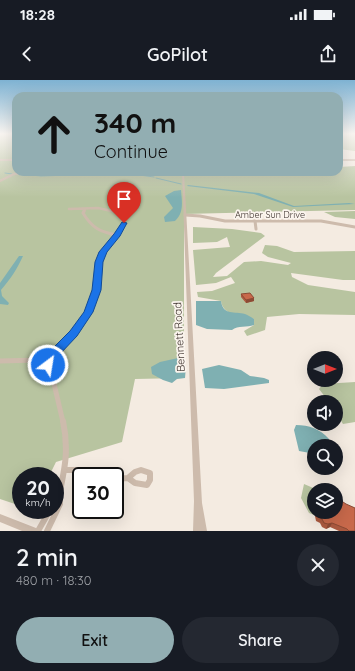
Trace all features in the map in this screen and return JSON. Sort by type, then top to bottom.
[{"type":"street","points":[[0,160],[12,160]]},
{"type":"street","points":[[343,160],[355,160]]},
{"type":"street","points":[[0,181],[12,175]]},
{"type":"street","name":"Bennett Road","points":[[183,176],[198,501],[197,531]]},
{"type":"street","points":[[0,361],[39,360],[46,354],[54,354],[74,333],[92,305],[96,290],[99,262],[103,252],[117,235],[124,223],[124,218],[120,214],[102,209],[69,209]]},
{"type":"street","points":[[85,209],[83,213],[96,231],[117,235]]},
{"type":"street","name":"Amber Sun Drive","points":[[185,215],[200,216],[214,221],[321,221],[355,227]]},
{"type":"street","points":[[255,221],[256,229]]},
{"type":"street","points":[[39,360],[40,364],[48,365],[56,361],[54,354]]},
{"type":"street","points":[[48,365],[51,371],[66,436],[67,450],[64,474]]},
{"type":"street","points":[[65,470],[72,470]]},
{"type":"street","points":[[124,478],[128,478]]},
{"type":"street","name":"Bennett Road","points":[[198,501],[203,531]]},
{"type":"street","points":[[0,518],[33,531]]},
{"type":"street","points":[[38,531],[45,519]]},
{"type":"street","points":[[47,531],[53,519]]},
{"type":"green space","points":[[0,155],[12,155],[12,159],[0,159]]},
{"type":"green space","points":[[0,161],[12,161],[12,176],[343,176],[343,167],[355,166],[355,210],[184,214],[184,378],[135,379],[122,442],[56,462],[54,467],[12,467],[12,503],[0,499]]},
{"type":"green space","points":[[355,211],[355,219],[335,217],[324,212]]},
{"type":"green space","points":[[193,227],[232,229],[261,233],[265,236],[216,273],[213,277],[227,276],[244,262],[261,261],[288,265],[291,263],[268,257],[262,253],[265,245],[277,246],[294,252],[355,251],[355,280],[343,280],[291,273],[292,277],[308,285],[355,292],[355,315],[299,314],[267,317],[265,330],[247,336],[244,331],[254,325],[254,319],[239,316],[225,310],[221,301],[198,297],[197,292],[212,291],[235,283],[231,277],[216,283],[196,285],[193,250],[230,247],[227,237],[217,242],[193,243]]},
{"type":"green space","points":[[355,382],[355,422],[343,424],[343,395],[324,395],[319,389],[321,387],[343,387],[343,383]]},
{"type":"green space","points":[[304,484],[307,485],[307,509],[301,498]]},
{"type":"water","points":[[187,186],[259,193],[294,206],[355,204],[293,207],[254,194]]},
{"type":"water","points":[[181,190],[182,207],[178,218],[175,221],[165,222],[164,217],[173,208],[165,196],[174,191]]},
{"type":"water","points":[[19,256],[23,256],[13,274],[1,290],[2,296],[9,303],[8,305],[0,304],[0,283]]},
{"type":"water","points":[[196,301],[221,301],[222,306],[227,311],[245,314],[254,319],[254,325],[234,328],[232,330],[207,329],[196,325]]},
{"type":"water","points":[[178,358],[186,366],[185,378],[177,379],[172,383],[152,374],[151,367],[160,362]]},
{"type":"water","points":[[219,365],[241,370],[250,376],[264,378],[269,380],[269,383],[224,389],[205,388],[202,369]]},
{"type":"water","points":[[296,425],[307,426],[307,431],[319,431],[329,439],[307,439],[307,452],[299,451],[294,430]]},
{"type":"building","points":[[250,293],[254,298],[246,300],[241,294]]},
{"type":"building","points":[[343,502],[355,508],[355,531],[349,531],[332,523],[324,523],[322,519],[343,519]]},
{"type":"waterway","points":[[5,173],[12,174]]},
{"type":"waterway","points":[[147,176],[154,177]]},
{"type":"waterway","points":[[156,178],[181,184]]},
{"type":"route","points":[[48,365],[56,361],[56,356],[54,354],[81,324],[92,305],[96,290],[99,262],[103,252],[117,235],[124,223]]}]
